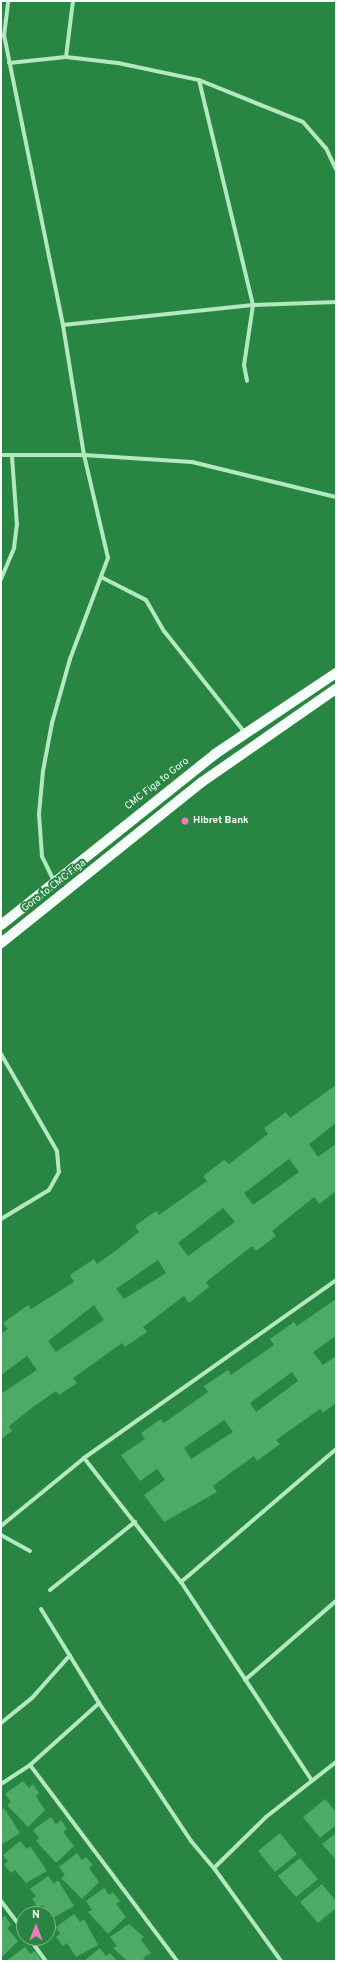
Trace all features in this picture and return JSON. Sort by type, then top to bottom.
[{"type":"main road","name":"CMC Figa to Goro","points":[[1,925],[245,733],[336,673]]},
{"type":"main road","name":"Goro to CMC Figa","points":[[1,942],[202,782],[336,689]]},
{"type":"street","points":[[8,1],[2,36],[63,325],[84,455],[106,539],[108,558],[102,578],[70,659],[52,723],[43,771],[40,814],[42,856],[55,882]]},
{"type":"street","points":[[66,57],[73,1]]},
{"type":"street","points":[[8,63],[36,57],[66,57],[118,62],[198,80],[303,122],[326,148],[336,169]]},
{"type":"street","points":[[198,80],[253,305],[244,365],[247,381]]},
{"type":"street","points":[[63,325],[253,305],[336,302]]},
{"type":"street","points":[[1,454],[12,457],[84,455],[192,462],[336,497]]},
{"type":"street","points":[[1,580],[14,548],[17,525],[12,457]]},
{"type":"street","points":[[102,578],[146,600],[164,631],[245,733]]},
{"type":"street","points":[[1,1054],[57,1151],[60,1172],[49,1190],[1,1219]]},
{"type":"street","points":[[1,1526],[84,1458],[336,1280]]},
{"type":"street","points":[[181,1582],[336,1448]]},
{"type":"street","points":[[84,1458],[181,1582],[310,1779]]},
{"type":"street","points":[[50,1590],[135,1522]]},
{"type":"street","points":[[1,1535],[30,1552]]},
{"type":"street","points":[[245,1680],[336,1601]]},
{"type":"street","points":[[41,1609],[99,1703],[192,1841],[214,1868],[281,1961]]},
{"type":"street","points":[[1,1722],[32,1698],[70,1655]]},
{"type":"street","points":[[1,1784],[30,1765],[99,1703]]},
{"type":"street","points":[[214,1868],[310,1779],[336,1763]]},
{"type":"street","points":[[30,1765],[177,1961]]},
{"type":"street","points":[[1,1901],[16,1921]]},
{"type":"street","points":[[34,1946],[46,1961]]},
{"type":"building","points":[[336,1085],[336,1123],[309,1144],[318,1157],[336,1144],[336,1191],[319,1204],[314,1197],[272,1231],[276,1236],[256,1251],[252,1246],[206,1282],[209,1287],[189,1303],[184,1296],[143,1327],[147,1332],[125,1347],[122,1343],[73,1378],[77,1383],[59,1395],[56,1391],[33,1407],[9,1426],[12,1431],[1,1439],[1,1394],[37,1370],[27,1356],[1,1375],[1,1334],[8,1329],[3,1323],[28,1305],[31,1309],[74,1282],[70,1275],[94,1259],[97,1264],[118,1249],[139,1232],[135,1226],[156,1211],[159,1215],[207,1181],[203,1176],[224,1160],[229,1164],[268,1134],[264,1128],[286,1112],[290,1118]],"holes":[[[289,1159],[299,1172],[253,1205],[244,1193]],[[223,1208],[235,1222],[188,1256],[178,1243]],[[158,1260],[166,1273],[124,1299],[116,1289]],[[94,1305],[104,1320],[56,1352],[48,1341]]]},
{"type":"building","points":[[336,1299],[336,1336],[313,1352],[323,1365],[336,1356],[336,1403],[323,1413],[320,1409],[276,1440],[280,1444],[257,1461],[254,1456],[233,1471],[213,1486],[217,1492],[164,1522],[144,1495],[165,1480],[157,1469],[140,1481],[121,1455],[145,1439],[141,1433],[161,1419],[164,1423],[208,1392],[204,1386],[228,1370],[231,1375],[274,1345],[270,1339],[294,1322],[297,1326]],"holes":[[[292,1372],[298,1381],[256,1412],[250,1403]],[[224,1420],[233,1432],[191,1459],[184,1448]]]},
{"type":"building","points":[[23,1781],[29,1788],[33,1784],[39,1793],[36,1796],[45,1810],[28,1827],[7,1805],[11,1802],[5,1794]]},
{"type":"building","points":[[325,1799],[336,1812],[336,1825],[320,1838],[303,1817]]},
{"type":"building","points":[[4,1808],[20,1833],[1,1845],[1,1811]]},
{"type":"building","points":[[51,1817],[56,1824],[61,1820],[67,1829],[63,1832],[74,1846],[56,1863],[36,1841],[39,1838],[33,1830]]},
{"type":"building","points":[[280,1833],[297,1854],[275,1872],[258,1851]]},
{"type":"building","points":[[336,1833],[336,1860],[322,1844]]},
{"type":"building","points":[[20,1841],[27,1849],[30,1846],[47,1871],[26,1883],[15,1870],[11,1873],[4,1865],[8,1861],[3,1855]]},
{"type":"building","points":[[77,1853],[82,1860],[86,1857],[93,1865],[89,1868],[99,1882],[82,1899],[61,1878],[65,1875],[59,1867]]},
{"type":"building","points":[[300,1858],[318,1879],[296,1897],[278,1876]]},
{"type":"building","points":[[48,1876],[54,1884],[58,1880],[74,1906],[56,1916],[56,1906],[37,1906],[32,1899],[36,1896],[30,1889]]},
{"type":"building","points":[[322,1884],[336,1901],[336,1908],[318,1923],[300,1902]]},
{"type":"building","points":[[104,1888],[109,1895],[113,1892],[120,1901],[116,1904],[126,1917],[108,1934],[88,1912],[92,1910],[86,1901]]},
{"type":"building","points":[[74,1914],[80,1922],[84,1919],[98,1945],[76,1957],[67,1943],[63,1946],[56,1937],[60,1934],[56,1927]]},
{"type":"building","points":[[5,1916],[11,1925],[7,1928],[16,1939],[16,1943],[1,1958],[1,1919]]},
{"type":"building","points":[[129,1924],[144,1937],[141,1940],[151,1953],[143,1958],[145,1961],[127,1961],[113,1948],[117,1946],[110,1937]]},
{"type":"building","points":[[25,1947],[30,1954],[35,1951],[41,1960],[6,1961]]},
{"type":"building","points":[[100,1948],[106,1956],[110,1953],[117,1961],[84,1961]]},
{"type":"place","name":"Hibret Bank","points":[[185,821]]}]
